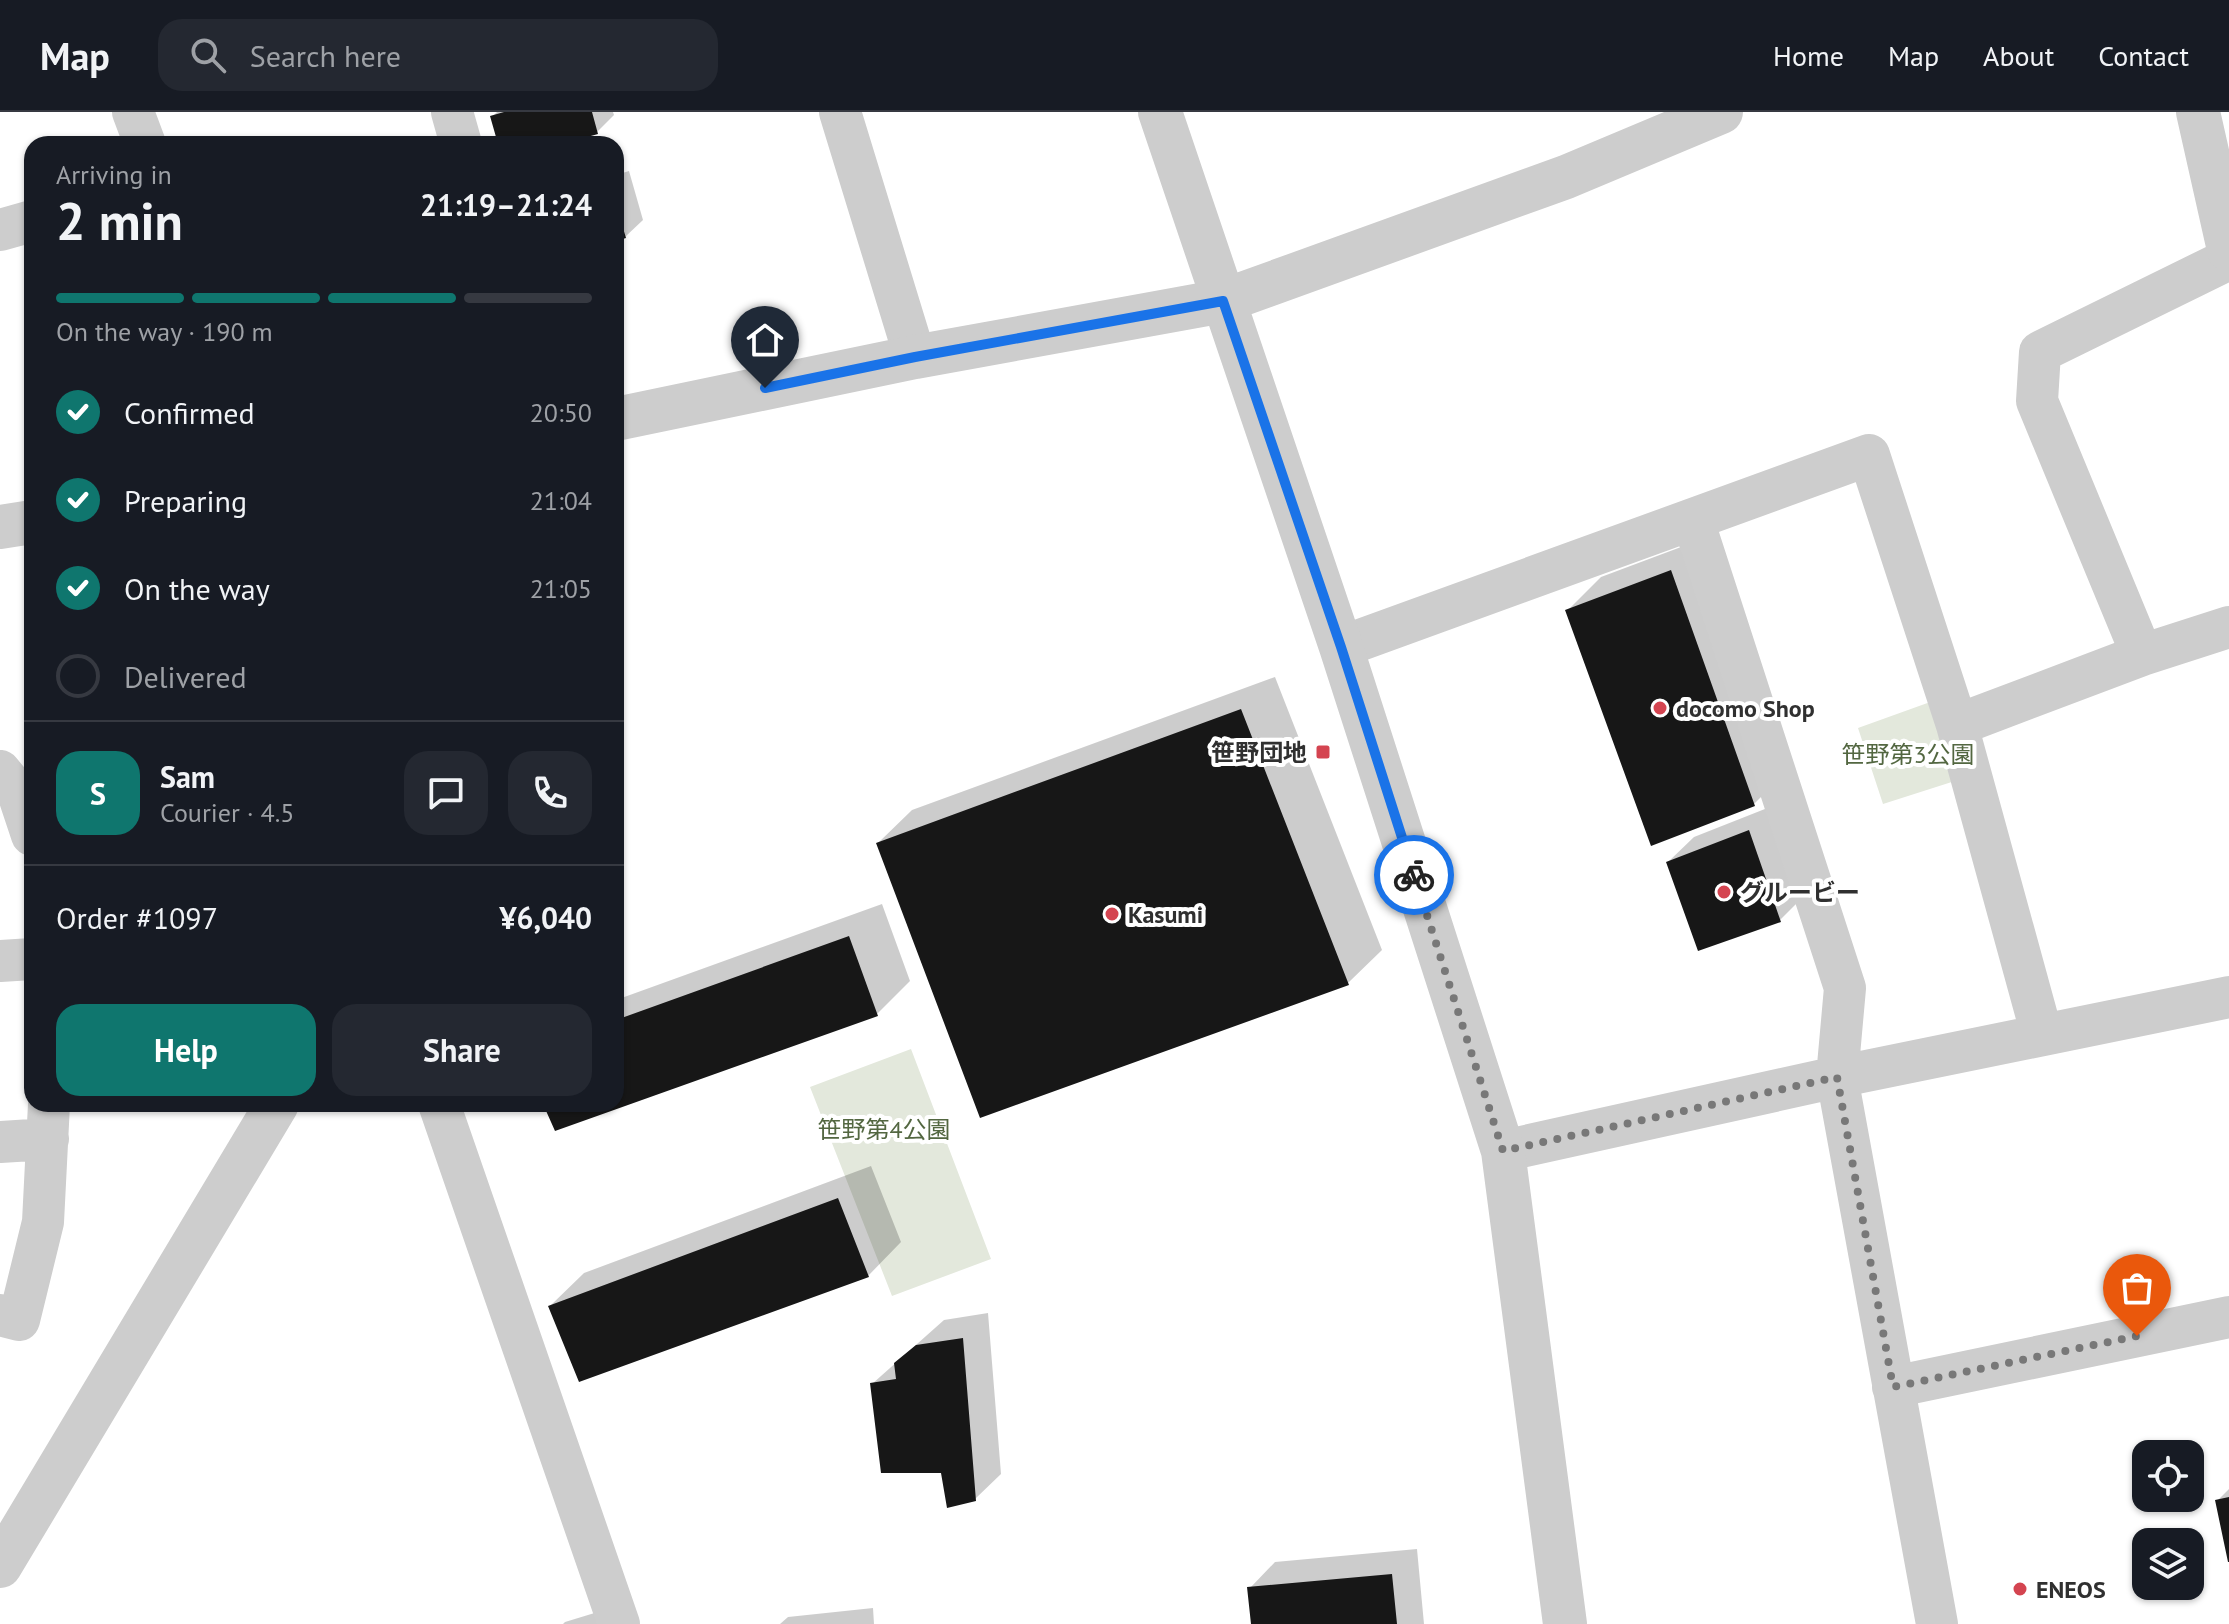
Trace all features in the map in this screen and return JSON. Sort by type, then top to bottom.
[{"type":"street","points":[[133,112],[142,136]]},
{"type":"street","points":[[452,112],[459,136]]},
{"type":"street","points":[[840,112],[915,357]]},
{"type":"street","points":[[1160,112],[1341,647],[1503,1151],[1565,1624]]},
{"type":"street","points":[[624,417],[915,357],[1223,301],[1566,177],[1721,112]]},
{"type":"street","points":[[2198,112],[2229,250]]},
{"type":"street","points":[[0,230],[24,223]]},
{"type":"street","points":[[2142,655],[2037,401],[2040,352],[2229,259]]},
{"type":"street","points":[[1341,647],[1869,455],[1957,725],[2042,1035]]},
{"type":"street","points":[[1693,520],[1845,988],[1837,1077],[1937,1624]]},
{"type":"street","points":[[0,527],[24,523]]},
{"type":"street","points":[[1957,725],[2142,655],[2229,627]]},
{"type":"street","points":[[0,771],[18,793],[24,811]]},
{"type":"street","points":[[0,961],[24,960]]},
{"type":"street","points":[[1503,1151],[1837,1077],[2229,997]]},
{"type":"street","points":[[0,1566],[272,1112]]},
{"type":"street","points":[[442,1112],[619,1624]]},
{"type":"street","points":[[0,1142],[48,1121],[43,1222],[19,1320],[0,1315]]},
{"type":"street","points":[[1893,1387],[2229,1317]]},
{"type":"green space","name":"笹野第3公園","points":[[1933,701],[1958,780],[1883,804],[1858,728]]},
{"type":"green space","name":"笹野第4公園","points":[[911,1049],[991,1259],[892,1296],[810,1087]]},
{"type":"building","points":[[504,112],[592,112],[598,134],[496,136],[490,116]]},
{"type":"building","name":"docomo Shop","points":[[1671,570],[1755,806],[1651,846],[1565,610]]},
{"type":"building","name":"Kasumi","points":[[1241,709],[1349,985],[980,1118],[876,843]]},
{"type":"building","name":"グルービー","points":[[1749,830],[1781,922],[1698,951],[1666,862]]},
{"type":"building","points":[[849,936],[878,1016],[624,1106],[624,1017]]},
{"type":"building","points":[[547,1112],[608,1112],[555,1131]]},
{"type":"building","points":[[838,1198],[869,1277],[579,1382],[548,1306]]},
{"type":"building","points":[[963,1338],[976,1501],[947,1508],[941,1473],[881,1473],[870,1383],[896,1379],[894,1363],[916,1345]]},
{"type":"building","points":[[2229,1497],[2229,1562],[2228,1562],[2215,1500]]},
{"type":"building","points":[[1392,1574],[1397,1624],[1251,1624],[1247,1587]]},
{"type":"way so far","points":[[1414,875],[1503,1151],[1837,1077],[1893,1387],[2137,1336]]},
{"type":"place","name":"docomo Shop","points":[[1660,708]]},
{"type":"place","name":"笹野団地","points":[[1323,752]]},
{"type":"place","name":"グルービー","points":[[1724,892]]},
{"type":"place","name":"Kasumi","points":[[1112,914]]},
{"type":"place","name":"ENEOS","points":[[2020,1589]]},
{"type":"route","points":[[765,388],[915,357],[1223,301],[1341,647],[1414,875]]}]
